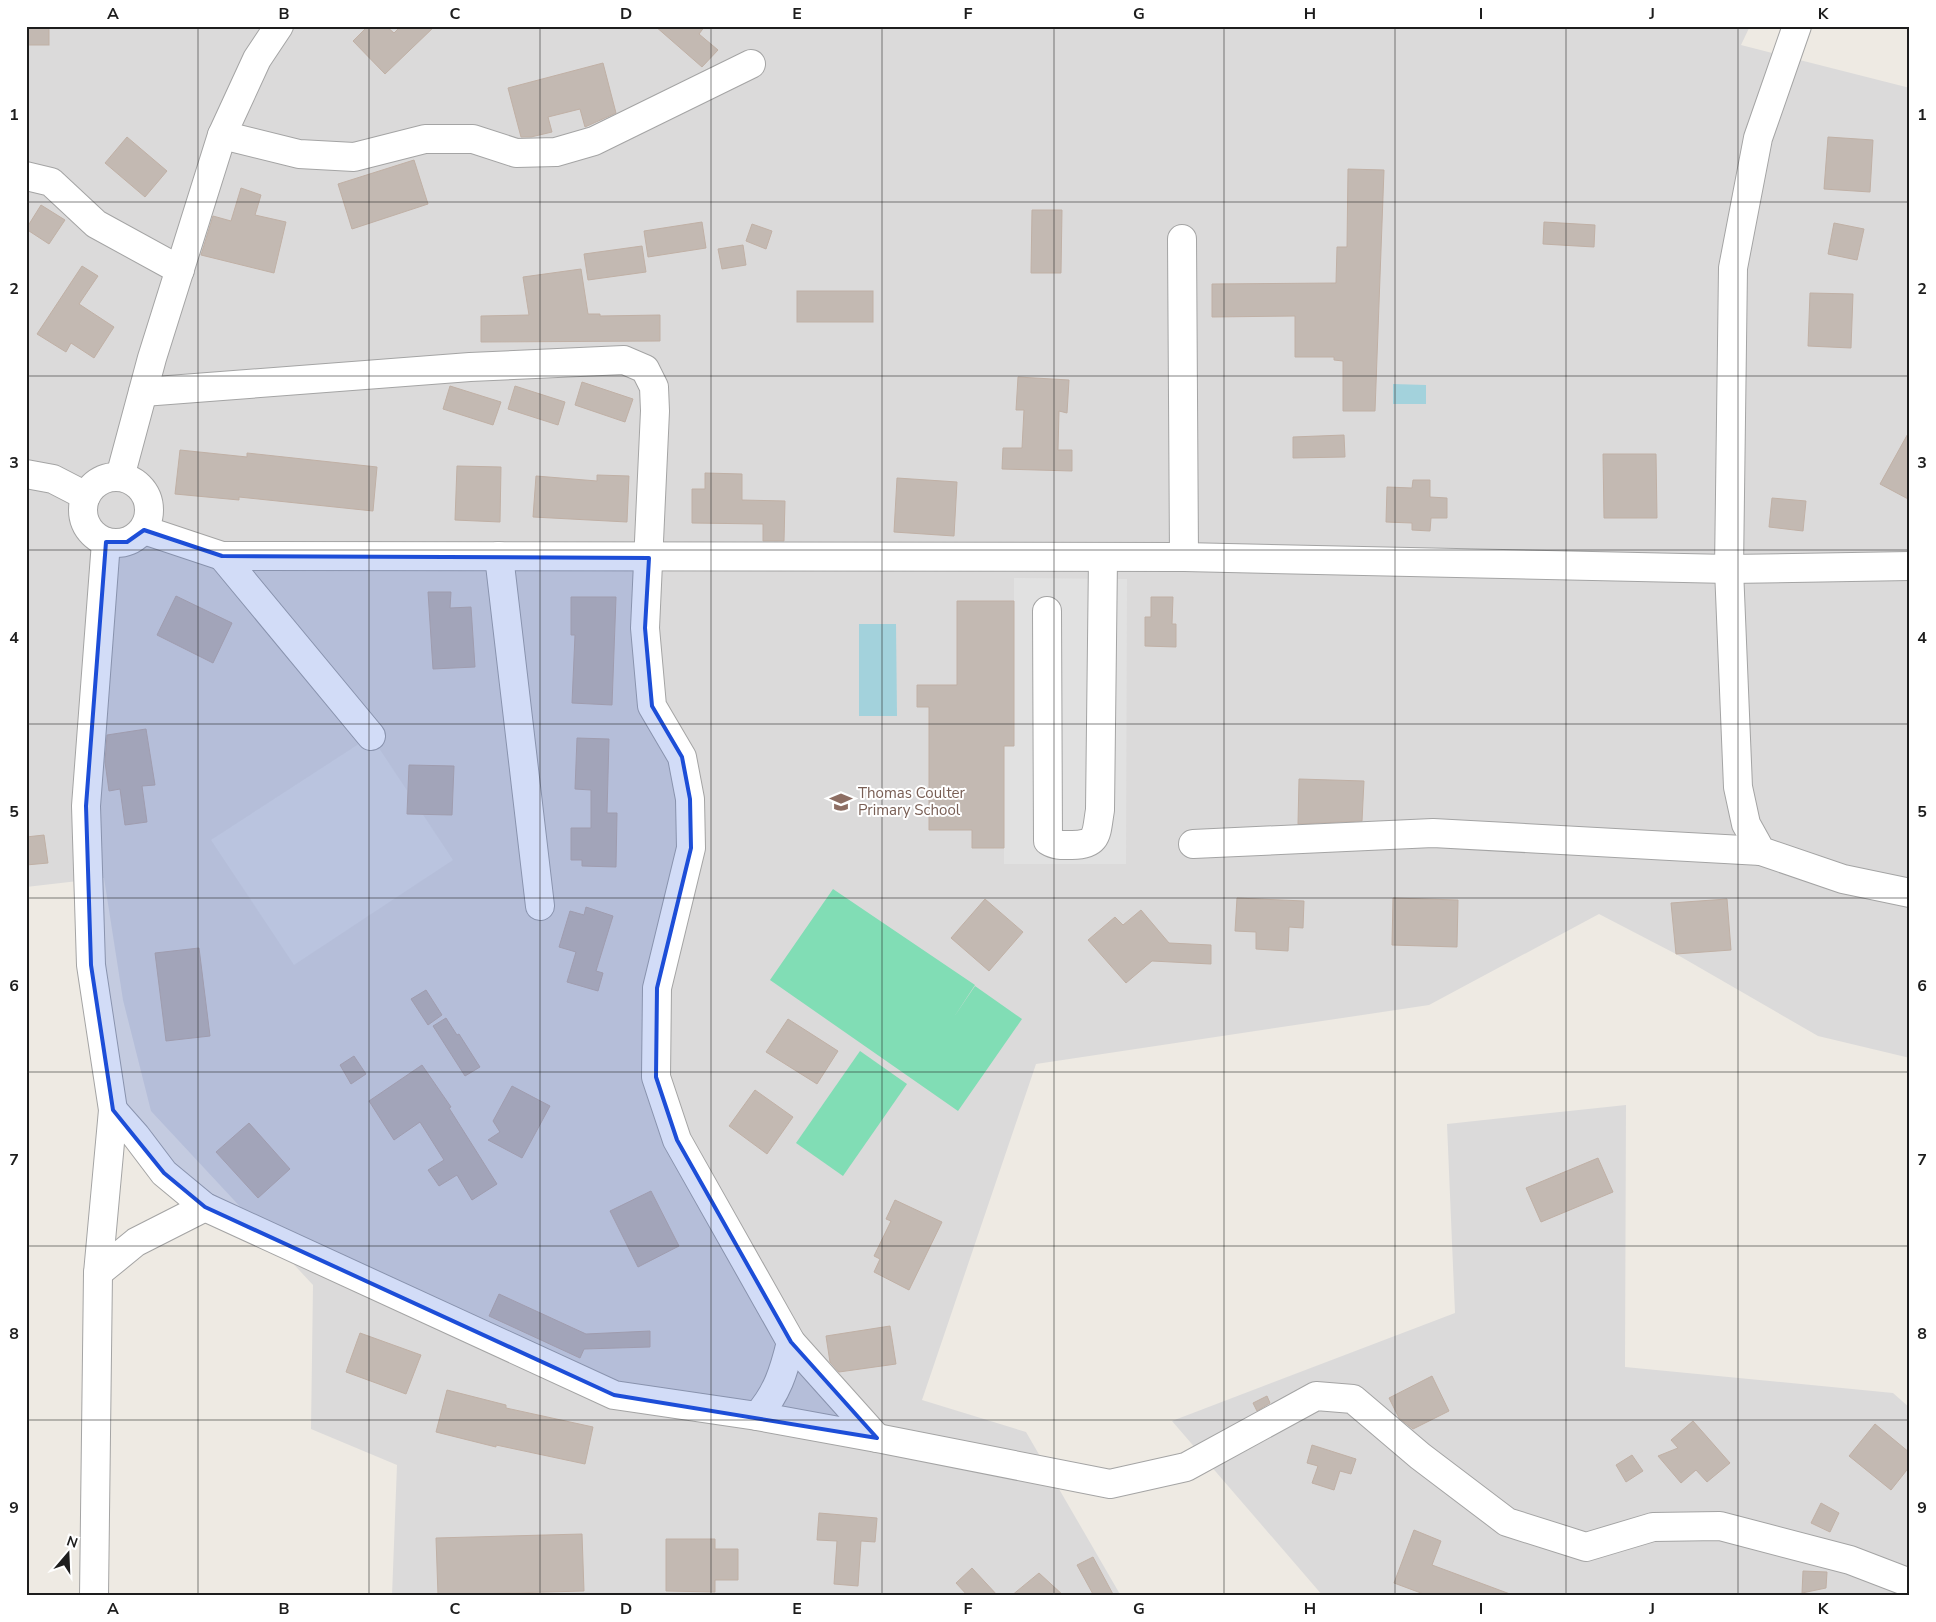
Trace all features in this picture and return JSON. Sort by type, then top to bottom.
[{"type":"street","points":[[120,477],[143,392],[222,135],[257,59],[279,26]]},
{"type":"street","points":[[1761,851],[1746,824],[1738,787],[1729,569],[1734,268],[1758,138],[1798,26]]},
{"type":"street","points":[[222,135],[308,155],[354,157],[425,139],[473,139],[516,153],[556,152],[594,141],[751,64]]},
{"type":"street","points":[[26,176],[50,182],[96,224],[180,270]]},
{"type":"street","points":[[1182,239],[1184,557]]},
{"type":"street","points":[[143,392],[470,368],[624,360],[645,369],[654,387],[655,411],[645,628],[652,706],[682,756],[690,799],[691,828],[691,848],[657,988],[656,1077],[677,1140],[791,1342],[877,1438]]},
{"type":"street","points":[[26,474],[53,479],[86,496]]},
{"type":"street","points":[[109,477],[131,480],[141,487],[147,497],[150,508],[149,520],[144,530],[136,538],[116,544],[106,542],[94,535],[85,524],[82,510],[86,496],[92,487],[109,477]]},
{"type":"street","points":[[144,530],[222,556],[649,558],[1184,557],[1729,569],[1910,566]]},
{"type":"street","points":[[94,1596],[98,1273],[113,1110],[91,965],[86,806],[106,542]]},
{"type":"street","points":[[222,556],[371,736]]},
{"type":"street","points":[[499,556],[540,906]]},
{"type":"street","points":[[1047,611],[1048,841],[1054,845],[1086,845],[1092,841],[1096,832],[1100,810],[1103,558]]},
{"type":"street","points":[[1193,844],[1433,833],[1761,851],[1843,879],[1910,893]]},
{"type":"street","points":[[113,1110],[136,1136],[164,1173],[205,1207],[614,1394],[757,1416],[1110,1484],[1186,1467],[1316,1396],[1353,1399],[1420,1456],[1507,1522],[1586,1547],[1653,1528],[1720,1526],[1850,1560],[1910,1584]]},
{"type":"street","points":[[98,1273],[136,1242],[205,1207]]},
{"type":"street","points":[[757,1416],[768,1404],[784,1372],[791,1342]]},
{"type":"highlighted area","points":[[144,530],[222,556],[649,558],[645,628],[652,706],[682,757],[690,799],[691,848],[657,988],[656,1077],[677,1140],[791,1342],[877,1438],[614,1395],[205,1207],[164,1173],[113,1110],[91,965],[86,806],[106,542],[127,542]]},
{"type":"shaded area","points":[[26,26],[1750,26],[1741,45],[1910,88],[1910,1058],[1818,1036],[1676,954],[1599,914],[1429,1005],[1036,1064],[922,1400],[1026,1432],[1121,1596],[392,1596],[397,1465],[311,1429],[313,1285],[151,1111],[123,1000],[104,878],[26,887]]},
{"type":"shaded area","points":[[1014,578],[1127,579],[1126,864],[1004,864],[1004,746],[1014,746]]},
{"type":"shaded area","points":[[371,736],[453,860],[294,965],[211,840]]},
{"type":"shaded area","points":[[1626,1105],[1625,1367],[1893,1393],[1910,1408],[1910,1596],[1323,1596],[1172,1421],[1455,1313],[1447,1124]]},
{"type":"green space","points":[[833,889],[975,985],[954,1017],[975,986],[1022,1019],[958,1111],[770,980]]},
{"type":"green space","points":[[860,1051],[907,1084],[843,1176],[796,1143]]},
{"type":"water","points":[[1393,384],[1426,385],[1426,404],[1393,404]]},
{"type":"water","points":[[859,624],[896,624],[897,716],[859,716]]},
{"type":"building","points":[[26,26],[49,26],[49,45],[26,45]]},
{"type":"building","points":[[368,26],[386,26],[394,33],[401,26],[435,26],[385,74],[353,41]]},
{"type":"building","points":[[655,26],[705,26],[699,34],[718,50],[702,67]]},
{"type":"building","points":[[603,63],[616,113],[585,127],[580,109],[548,117],[552,132],[531,137],[521,137],[508,88]]},
{"type":"building","points":[[127,137],[167,171],[145,197],[105,163]]},
{"type":"building","points":[[1828,137],[1873,140],[1870,192],[1824,189]]},
{"type":"building","points":[[414,160],[428,204],[352,229],[338,184]]},
{"type":"building","points":[[1348,169],[1384,170],[1375,411],[1343,411],[1343,361],[1334,360],[1334,357],[1295,357],[1295,316],[1212,317],[1212,284],[1336,283],[1337,247],[1347,247]]},
{"type":"building","points":[[241,188],[261,195],[255,215],[286,222],[274,273],[201,255],[213,216],[231,221]]},
{"type":"building","points":[[41,205],[65,220],[49,244],[26,229]]},
{"type":"building","points":[[1032,210],[1062,210],[1061,273],[1031,273]]},
{"type":"building","points":[[702,222],[706,248],[648,257],[644,231]]},
{"type":"building","points":[[1544,222],[1595,225],[1594,247],[1543,244]]},
{"type":"building","points":[[1834,223],[1864,229],[1857,260],[1828,254]]},
{"type":"building","points":[[752,224],[772,231],[766,249],[746,241]]},
{"type":"building","points":[[743,245],[746,265],[722,269],[718,249]]},
{"type":"building","points":[[642,246],[646,272],[588,280],[584,254]]},
{"type":"building","points":[[82,266],[98,276],[79,304],[114,327],[94,358],[71,343],[66,352],[37,334]]},
{"type":"building","points":[[581,269],[588,314],[600,314],[600,316],[660,315],[660,341],[481,342],[481,316],[529,315],[523,277]]},
{"type":"building","points":[[797,291],[873,291],[873,322],[797,322]]},
{"type":"building","points":[[1810,293],[1853,294],[1851,348],[1808,346]]},
{"type":"building","points":[[1018,377],[1069,380],[1067,413],[1059,411],[1058,450],[1072,450],[1072,471],[1002,469],[1003,448],[1022,448],[1024,410],[1016,410]]},
{"type":"building","points":[[582,382],[633,399],[625,422],[575,405]]},
{"type":"building","points":[[450,386],[501,402],[493,425],[443,409]]},
{"type":"building","points":[[515,386],[565,402],[558,425],[508,409]]},
{"type":"building","points":[[1910,430],[1910,500],[1880,484]]},
{"type":"building","points":[[1344,435],[1345,457],[1293,458],[1293,437]]},
{"type":"building","points":[[180,450],[247,457],[247,453],[377,467],[373,511],[239,497],[239,500],[175,494]]},
{"type":"building","points":[[1603,454],[1656,454],[1657,518],[1604,518]]},
{"type":"building","points":[[457,466],[501,467],[500,522],[455,520]]},
{"type":"building","points":[[705,473],[742,474],[742,500],[785,501],[784,541],[763,541],[763,524],[692,523],[692,489],[705,489]]},
{"type":"building","points":[[597,475],[629,476],[627,522],[533,517],[536,476],[597,481]]},
{"type":"building","points":[[897,478],[957,482],[954,536],[894,532]]},
{"type":"building","points":[[1413,480],[1430,480],[1430,497],[1447,498],[1447,518],[1431,518],[1430,531],[1412,530],[1412,523],[1386,522],[1387,487],[1412,488]]},
{"type":"building","points":[[1772,498],[1806,501],[1803,531],[1769,527]]},
{"type":"building","points":[[428,592],[451,592],[450,608],[471,607],[475,667],[433,669]]},
{"type":"building","points":[[176,596],[232,623],[213,663],[157,635]]},
{"type":"building","points":[[571,597],[616,597],[612,705],[572,703],[575,635],[571,635]]},
{"type":"building","points":[[1151,597],[1173,597],[1172,624],[1176,624],[1176,647],[1145,646],[1145,617],[1151,617]]},
{"type":"building","points":[[957,601],[1014,601],[1014,746],[1004,746],[1004,848],[972,848],[972,830],[929,830],[929,707],[917,707],[917,685],[957,685]]},
{"type":"building","points":[[146,729],[155,785],[142,786],[147,822],[125,825],[120,789],[109,791],[105,762],[107,735]]},
{"type":"building","points":[[577,738],[609,739],[607,813],[617,813],[616,867],[582,866],[582,860],[571,860],[571,828],[591,828],[591,790],[575,789]]},
{"type":"building","points":[[409,765],[454,766],[452,815],[407,814]]},
{"type":"building","points":[[1299,779],[1364,781],[1362,821],[1298,824]]},
{"type":"building","points":[[44,835],[48,863],[26,865],[26,837]]},
{"type":"building","points":[[1237,898],[1304,901],[1303,928],[1289,927],[1288,951],[1256,949],[1256,932],[1235,931]]},
{"type":"building","points":[[1393,898],[1458,900],[1457,947],[1392,945]]},
{"type":"building","points":[[985,899],[1023,932],[989,971],[951,938]]},
{"type":"building","points":[[1727,899],[1731,950],[1676,954],[1671,903]]},
{"type":"building","points":[[586,907],[613,916],[596,971],[603,973],[598,991],[567,982],[576,952],[559,947],[570,911],[584,915]]},
{"type":"building","points":[[1141,910],[1169,943],[1211,945],[1211,964],[1152,961],[1126,983],[1088,940],[1115,917],[1123,925]]},
{"type":"building","points":[[199,948],[210,1036],[166,1041],[155,953]]},
{"type":"building","points":[[426,990],[442,1015],[428,1025],[411,999]]},
{"type":"building","points":[[446,1018],[457,1035],[459,1034],[480,1067],[465,1076],[433,1026]]},
{"type":"building","points":[[788,1019],[838,1051],[817,1084],[766,1052]]},
{"type":"building","points":[[354,1056],[366,1074],[351,1084],[340,1065]]},
{"type":"building","points":[[422,1065],[451,1107],[449,1108],[497,1184],[472,1200],[457,1175],[439,1186],[428,1170],[444,1160],[420,1122],[394,1140],[369,1101]]},
{"type":"building","points":[[512,1086],[550,1106],[522,1158],[488,1140],[500,1132],[493,1121]]},
{"type":"building","points":[[755,1090],[793,1117],[767,1154],[729,1126]]},
{"type":"building","points":[[249,1123],[290,1169],[258,1198],[216,1152]]},
{"type":"building","points":[[1598,1158],[1613,1192],[1541,1222],[1526,1188]]},
{"type":"building","points":[[651,1191],[679,1246],[638,1267],[610,1211]]},
{"type":"building","points":[[895,1200],[942,1222],[909,1290],[874,1272],[880,1259],[874,1256],[891,1221],[886,1219]]},
{"type":"building","points":[[499,1294],[586,1334],[650,1331],[650,1347],[584,1349],[580,1358],[489,1316]]},
{"type":"building","points":[[890,1326],[896,1364],[839,1372],[830,1362],[826,1336]]},
{"type":"building","points":[[360,1333],[421,1355],[406,1394],[346,1372]]},
{"type":"building","points":[[1432,1376],[1449,1411],[1413,1429],[1399,1418],[1389,1398]]},
{"type":"building","points":[[447,1390],[506,1405],[506,1408],[593,1427],[585,1464],[496,1445],[496,1447],[436,1432]]},
{"type":"building","points":[[1267,1396],[1270,1403],[1257,1411],[1253,1403]]},
{"type":"building","points":[[1693,1421],[1730,1463],[1707,1482],[1696,1470],[1681,1483],[1658,1456],[1678,1448],[1671,1440]]},
{"type":"building","points":[[1875,1424],[1910,1453],[1910,1466],[1891,1490],[1849,1456]]},
{"type":"building","points":[[1312,1445],[1356,1459],[1351,1474],[1340,1471],[1334,1490],[1312,1483],[1318,1466],[1307,1463]]},
{"type":"building","points":[[1632,1455],[1643,1471],[1626,1482],[1616,1465]]},
{"type":"building","points":[[1821,1503],[1839,1513],[1830,1532],[1811,1523]]},
{"type":"building","points":[[819,1513],[877,1518],[875,1542],[861,1541],[858,1586],[834,1584],[837,1541],[817,1540]]},
{"type":"building","points":[[1414,1530],[1441,1541],[1432,1565],[1510,1594],[1510,1596],[1429,1596],[1394,1583]]},
{"type":"building","points":[[582,1534],[584,1591],[438,1595],[436,1538]]},
{"type":"building","points":[[666,1539],[715,1539],[715,1549],[738,1549],[738,1580],[715,1580],[715,1592],[666,1591]]},
{"type":"building","points":[[1093,1557],[1114,1596],[1094,1596],[1077,1565]]},
{"type":"building","points":[[972,1568],[998,1596],[968,1596],[956,1583]]},
{"type":"building","points":[[1803,1571],[1827,1572],[1826,1588],[1802,1593]]},
{"type":"building","points":[[1039,1573],[1064,1596],[1011,1596]]},
{"type":"place","name":"Thomas Coulter Primary School","points":[[841,802]]}]
